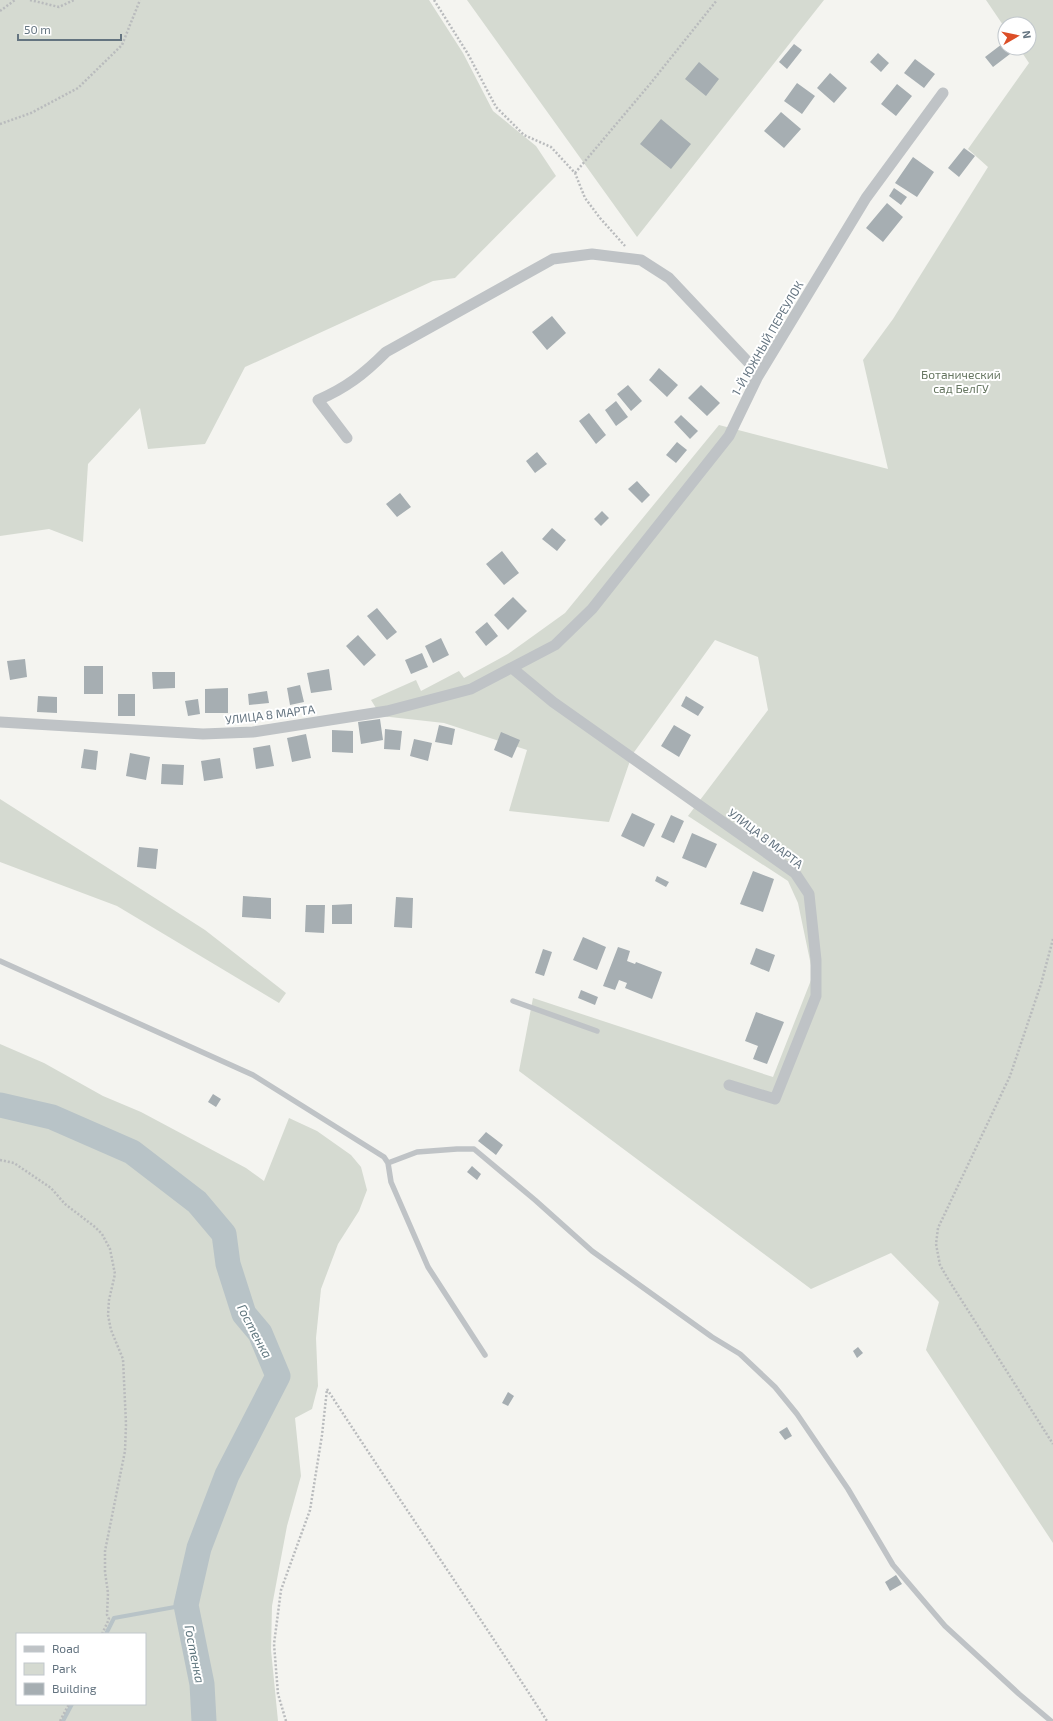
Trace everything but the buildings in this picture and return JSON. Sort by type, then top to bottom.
[{"type":"street","name":"1-Й ЮЖНЫЙ ПЕРЕУЛОК","points":[[592,609],[729,436],[757,378],[866,198],[943,93]]},
{"type":"street","points":[[347,438],[318,400],[340,391],[370,368],[386,352],[553,259],[592,254],[641,260],[669,278],[748,363],[757,378]]},
{"type":"street","name":"УЛИЦА 8 МАРТА","points":[[0,722],[203,734],[253,732],[387,711],[471,688],[512,668],[555,645],[592,609]]},
{"type":"street","name":"УЛИЦА 8 МАРТА","points":[[512,668],[553,702],[795,873],[809,894],[816,960],[816,996],[775,1098],[729,1085]]},
{"type":"lane","points":[[0,961],[253,1075],[384,1157],[388,1163],[391,1182],[428,1267],[485,1355]]},
{"type":"lane","points":[[513,1001],[597,1031]]},
{"type":"lane","points":[[388,1163],[417,1152],[456,1149],[474,1150],[535,1200],[592,1251],[712,1337],[740,1354],[775,1387],[797,1414],[848,1490],[892,1565],[946,1626],[1019,1694],[1051,1721]]},
{"type":"path","points":[[0,11],[15,0]]},
{"type":"path","points":[[30,0],[59,7],[74,0]]},
{"type":"path","points":[[0,124],[30,114],[78,88],[122,46],[140,0]]},
{"type":"path","points":[[434,0],[468,54],[496,107],[524,135],[551,147],[575,173],[585,198],[596,213],[619,240],[641,260]]},
{"type":"path","points":[[575,173],[650,84],[717,0]]},
{"type":"path","points":[[1053,939],[1041,984],[1010,1076],[938,1228],[936,1244],[942,1270],[1053,1444]]},
{"type":"path","points":[[0,1160],[14,1163],[51,1188],[65,1204],[102,1234],[110,1249],[115,1274],[109,1300],[108,1315],[111,1330],[123,1359],[126,1424],[125,1451],[105,1551],[105,1572],[108,1593],[107,1614],[109,1619],[102,1633]]},
{"type":"path","points":[[286,1721],[278,1694],[274,1644],[281,1590],[310,1510],[322,1435],[327,1389],[399,1499],[479,1615],[548,1721]]},
{"type":"path","points":[[60,1721],[68,1705]]},
{"type":"green space","points":[[0,0],[429,0],[463,53],[493,111],[536,146],[556,176],[455,278],[433,281],[245,367],[205,444],[148,449],[140,408],[88,464],[83,542],[49,529],[0,536]]},
{"type":"green space","points":[[467,0],[824,0],[637,237]]},
{"type":"green space","name":"Ботанический сад БелГУ","points":[[986,0],[1053,0],[1053,1543],[926,1350],[939,1302],[891,1253],[811,1289],[519,1071],[533,998],[773,1077],[813,975],[798,903],[788,881],[688,816],[768,710],[758,657],[715,640],[632,755],[609,822],[509,811],[527,750],[444,723],[381,716],[371,700],[416,680],[421,691],[459,671],[464,678],[508,654],[565,613],[719,425],[888,469],[863,360],[893,319],[988,167],[968,149],[1029,63],[1024,56],[1037,56],[1037,16],[997,16]]},
{"type":"green space","points":[[0,799],[205,930],[286,993],[279,1003],[117,906],[0,862]]},
{"type":"green space","points":[[0,1044],[44,1063],[103,1096],[141,1112],[246,1168],[264,1181],[289,1118],[317,1131],[351,1155],[361,1167],[367,1190],[359,1211],[338,1244],[321,1289],[316,1338],[318,1386],[312,1409],[295,1418],[301,1476],[287,1526],[272,1606],[271,1650],[278,1721],[0,1721]]},
{"type":"waterway","name":"Гостенка","points":[[0,1105],[52,1117],[132,1152],[197,1202],[224,1234],[228,1264],[244,1314],[260,1333],[278,1376],[227,1475],[199,1548],[186,1605],[202,1684],[204,1721]]},
{"type":"waterway","points":[[106,1633],[114,1618],[186,1605]]},
{"type":"waterway","points":[[63,1721],[71,1705]]}]
